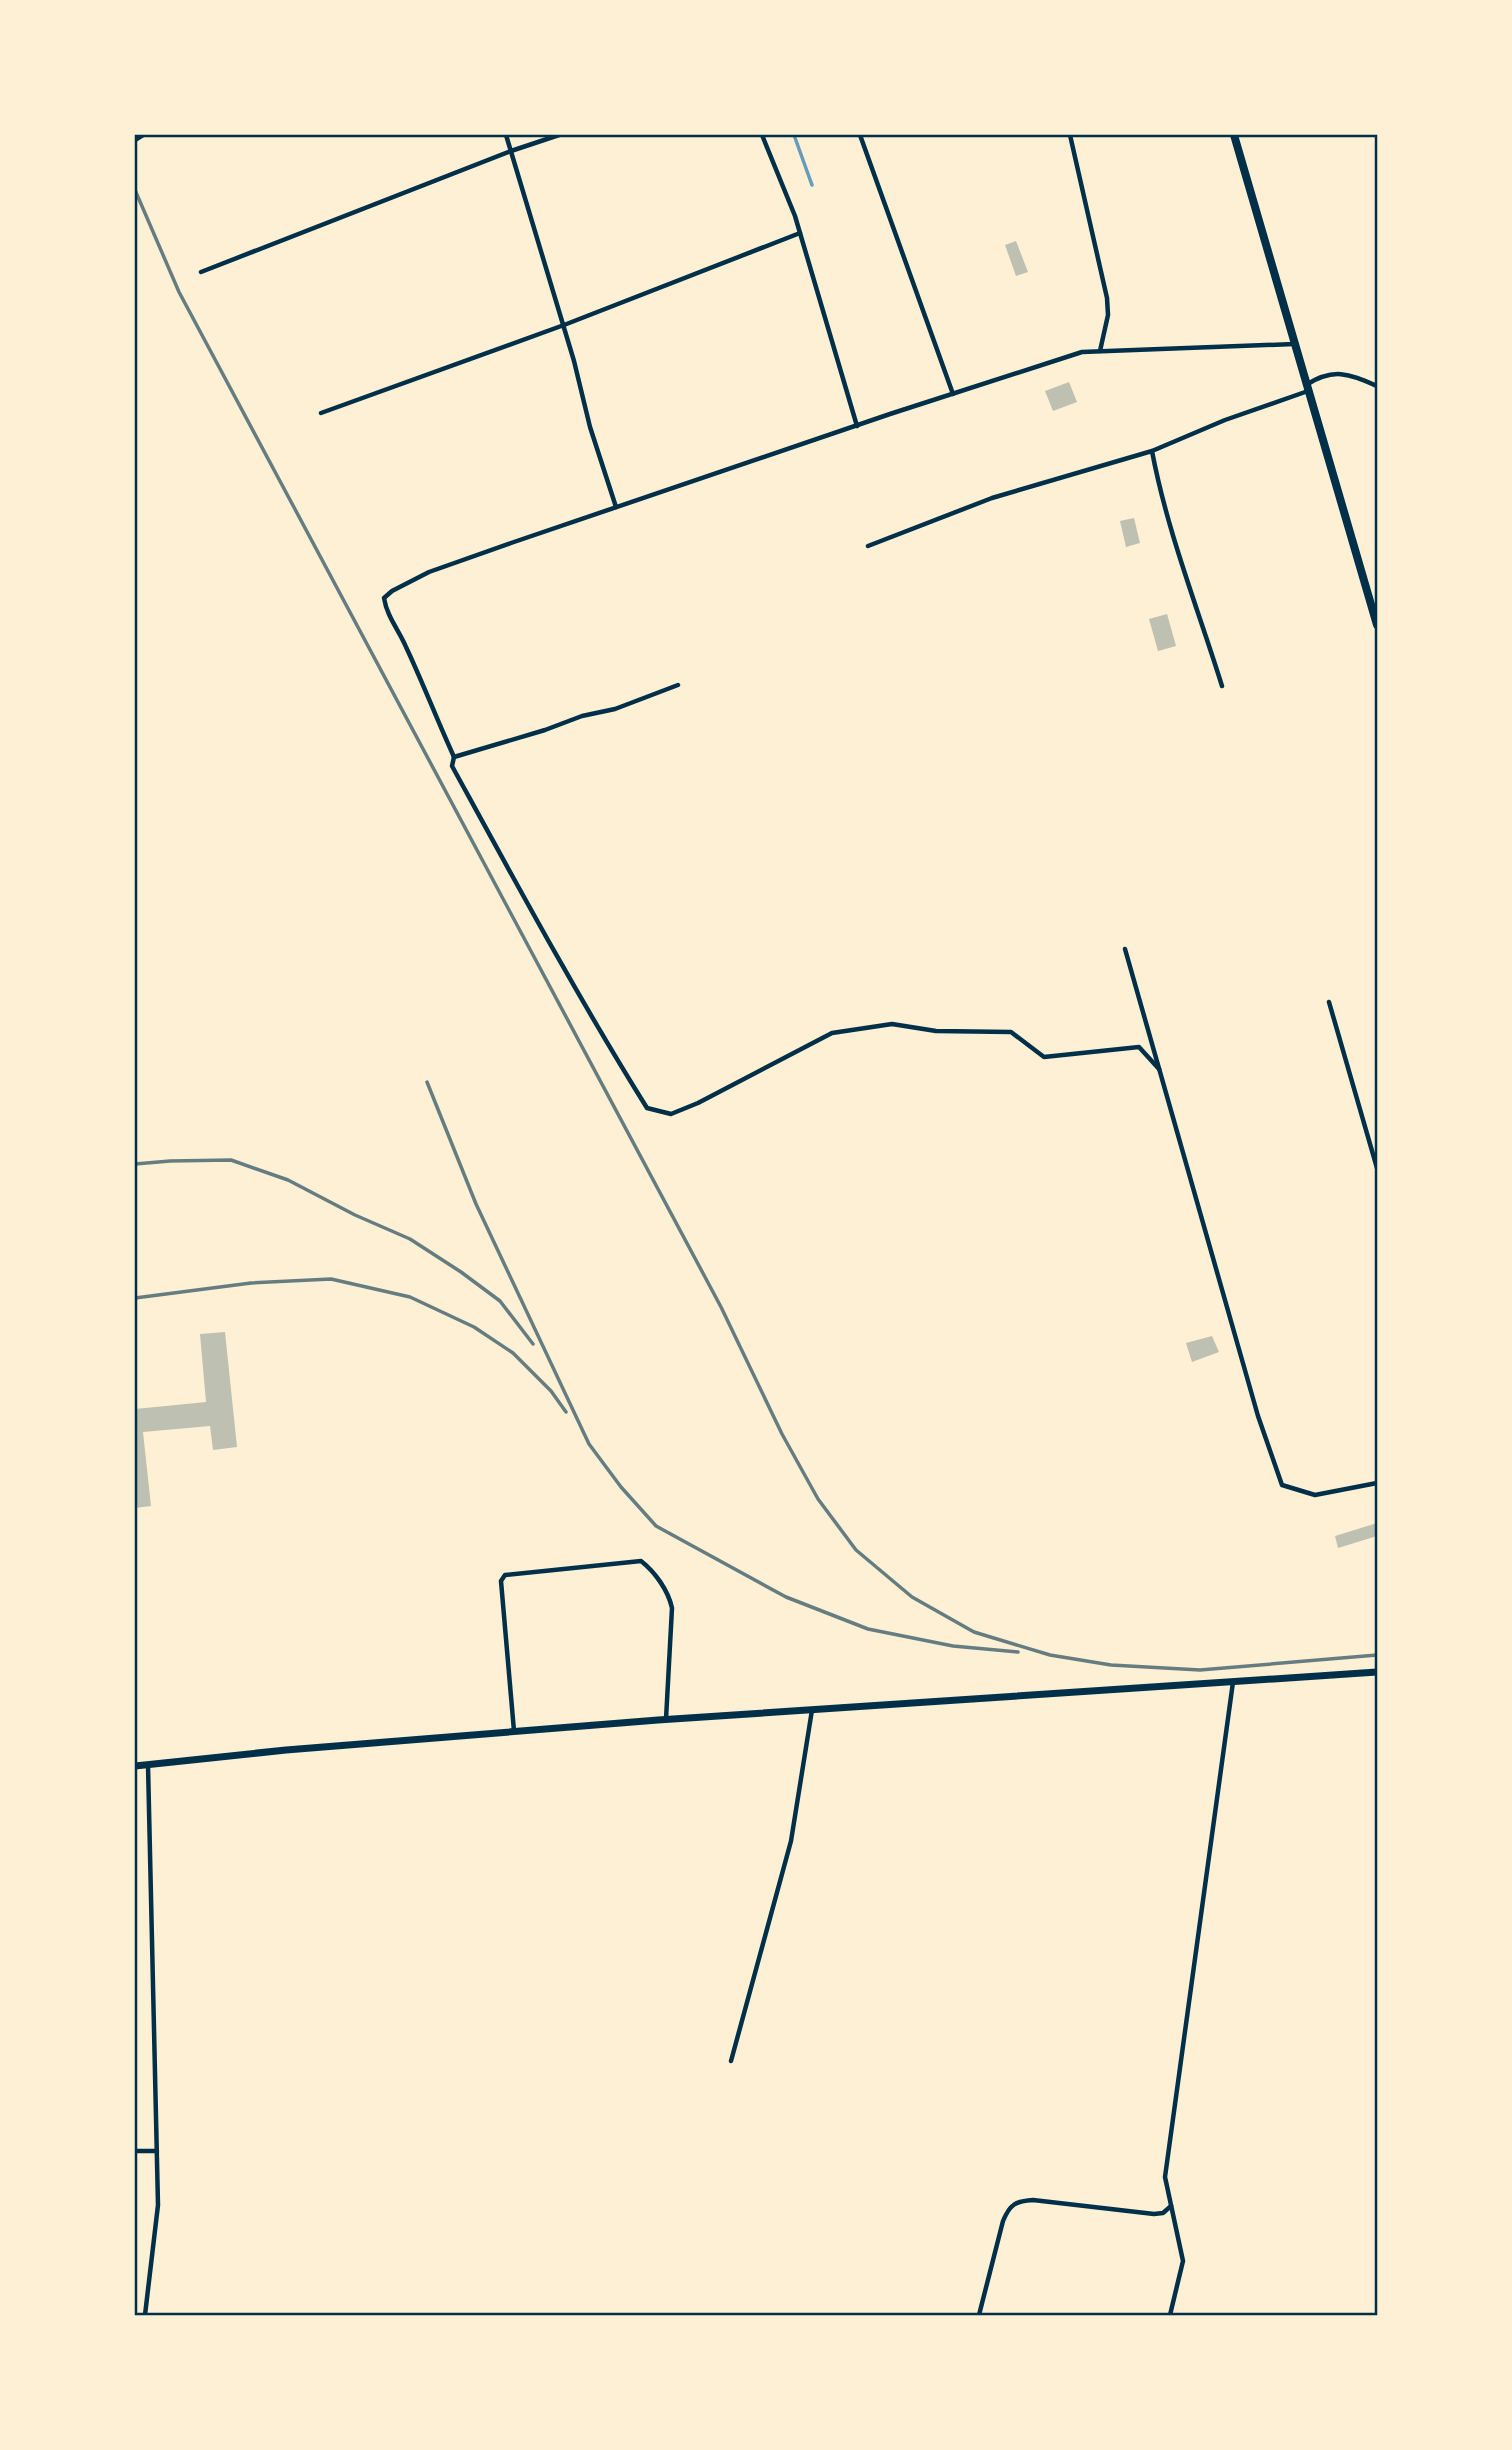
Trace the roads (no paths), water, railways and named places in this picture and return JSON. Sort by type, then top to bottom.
[{"type":"main road","points":[[1234,135],[1377,625]]},
{"type":"main road","points":[[135,1766],[666,1719],[1377,1672]]},
{"type":"street","points":[[135,140],[143,135]]},
{"type":"street","points":[[506,135],[564,325],[590,427],[616,507]]},
{"type":"street","points":[[201,272],[511,151],[559,135]]},
{"type":"street","points":[[762,135],[800,233],[857,426]]},
{"type":"street","points":[[860,135],[953,394]]},
{"type":"street","points":[[1070,135],[1107,298],[1108,314],[1100,351]]},
{"type":"street","points":[[321,413],[564,325],[800,233]]},
{"type":"street","points":[[1159,1069],[1139,1046],[1044,1057],[1011,1032],[936,1031],[892,1024],[832,1032],[698,1103],[671,1114],[647,1108],[590,1016],[452,766],[454,757],[425,686],[391,620],[384,598],[429,572],[1082,352],[1295,344]]},
{"type":"street","points":[[868,546],[992,498],[1152,451],[1308,388],[1329,373],[1343,374],[1377,386]]},
{"type":"street","points":[[1152,451],[1171,525],[1222,686]]},
{"type":"street","points":[[454,757],[582,716],[615,709],[678,685]]},
{"type":"street","points":[[1125,949],[1254,1403],[1282,1485],[1315,1495],[1377,1483]]},
{"type":"street","points":[[1329,1002],[1377,1168]]},
{"type":"street","points":[[514,1731],[501,1581],[505,1575],[640,1561],[649,1567],[669,1596],[672,1608],[666,1719]]},
{"type":"street","points":[[1170,2315],[1184,2261],[1165,2177],[1233,1682]]},
{"type":"street","points":[[731,2061],[791,1841],[812,1709]]},
{"type":"street","points":[[145,2315],[158,2205],[148,1764]]},
{"type":"street","points":[[135,2151],[157,2151]]},
{"type":"street","points":[[979,2315],[1003,2221],[1009,2206],[1019,2200],[1154,2214],[1163,2213],[1171,2206]]},
{"type":"waterway","points":[[794,135],[812,185]]},
{"type":"railway","points":[[135,190],[179,292],[721,1307],[782,1434],[818,1499],[856,1550],[912,1597],[974,1632],[1050,1655],[1111,1665],[1200,1670],[1377,1655]]},
{"type":"railway","points":[[427,1082],[476,1204],[589,1444],[621,1487],[656,1526],[786,1597],[868,1629],[953,1646],[1018,1652]]},
{"type":"railway","points":[[135,1164],[231,1160],[288,1180],[355,1215],[410,1239],[461,1272],[500,1301],[533,1344]]},
{"type":"railway","points":[[135,1298],[251,1283],[331,1279],[410,1297],[474,1327],[513,1353],[551,1391],[566,1412]]}]
